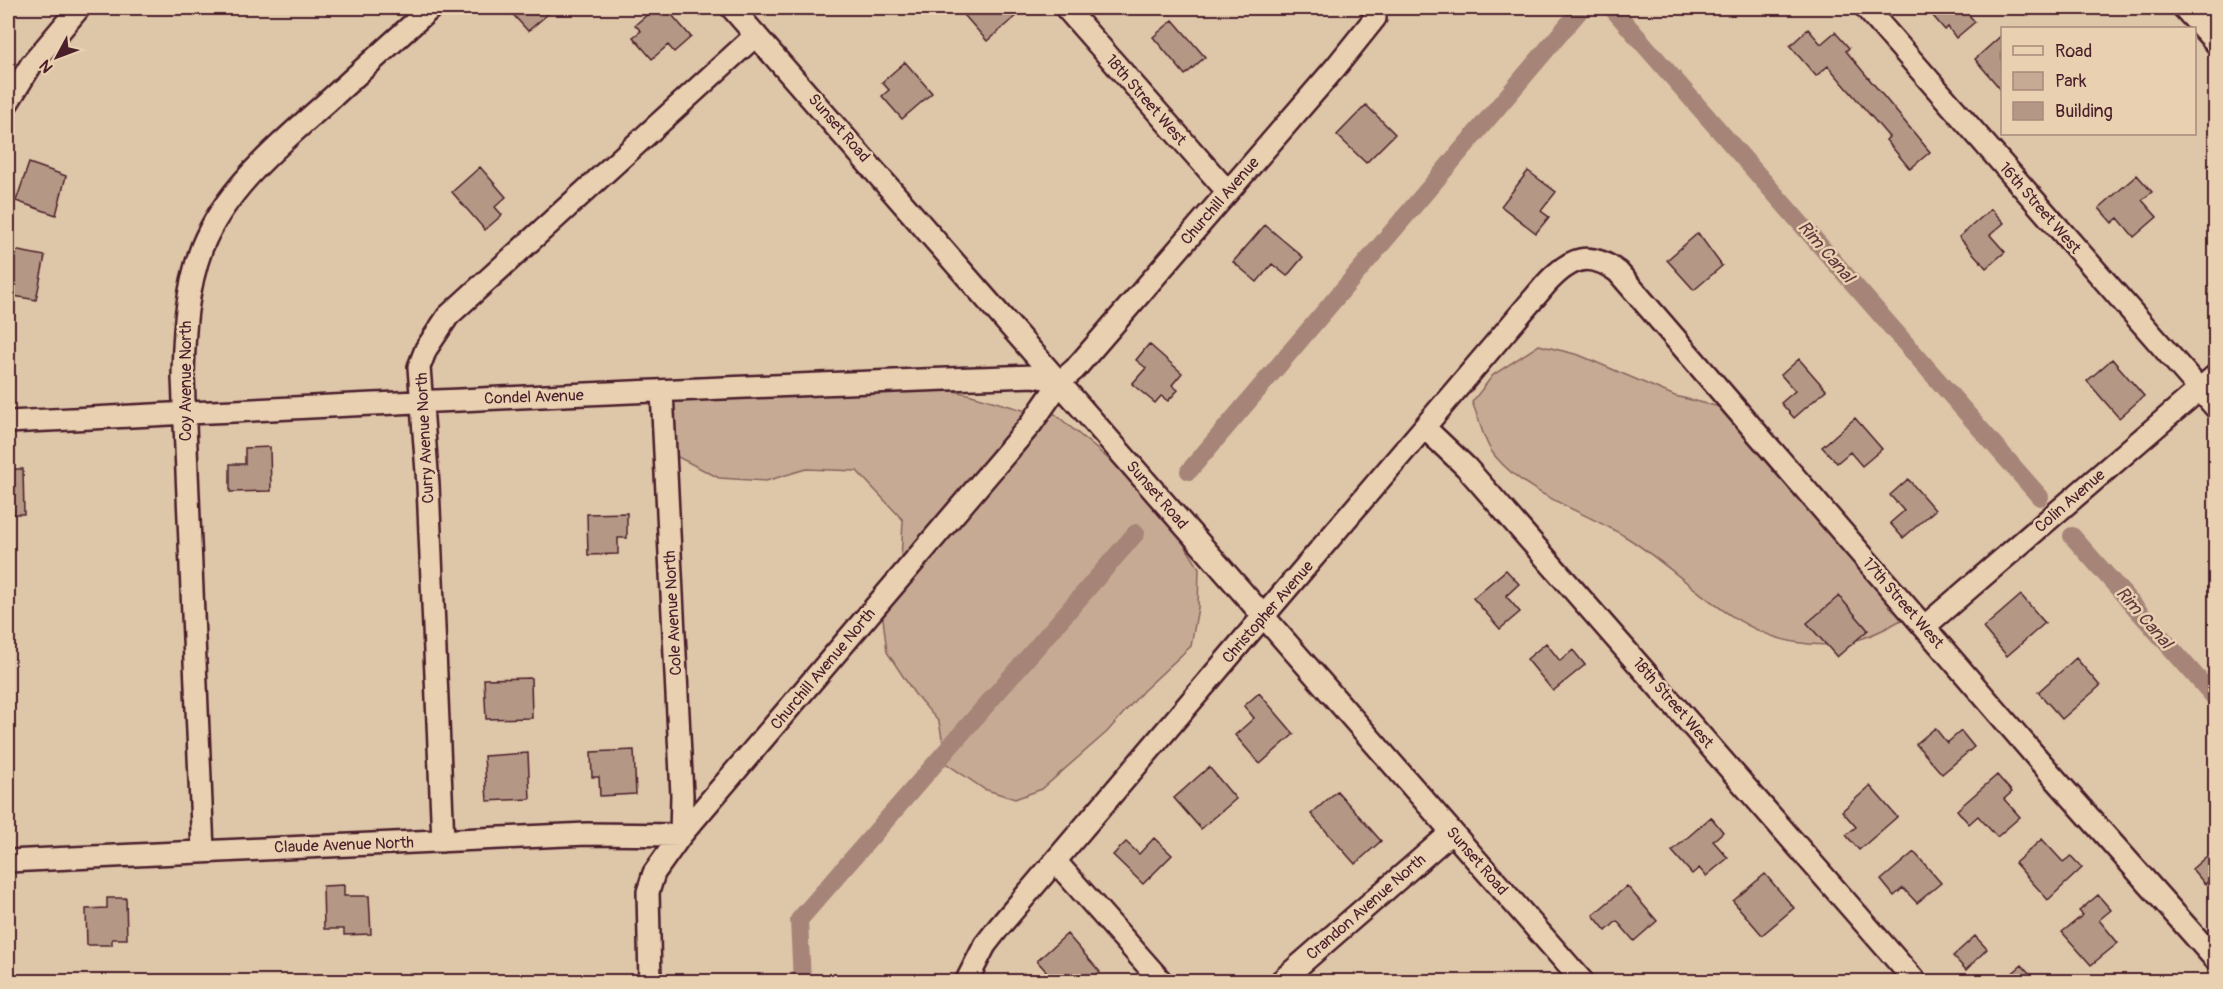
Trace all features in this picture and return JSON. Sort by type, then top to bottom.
[{"type":"street","points":[[8,102],[31,65],[79,8]]},
{"type":"street","name":"Coy Avenue North","points":[[203,851],[183,366],[186,310],[195,268],[213,224],[240,186],[285,139],[431,8]]},
{"type":"street","name":"Sunset Road","points":[[732,8],[1061,381],[1583,981]]},
{"type":"street","name":"18th Street West","points":[[1066,8],[1228,192]]},
{"type":"street","name":"16th Street West","points":[[1866,8],[2216,408]]},
{"type":"street","points":[[2184,8],[2216,43]]},
{"type":"street","name":"Churchill Avenue","points":[[1061,381],[1075,369],[1228,192],[1374,13]]},
{"type":"street","name":"Curry Avenue North","points":[[443,841],[423,403],[419,367],[436,332],[448,316],[756,35]]},
{"type":"street","name":"Christopher Avenue","points":[[966,981],[986,945],[1559,269],[1584,258]]},
{"type":"street","name":"17th Street West","points":[[1584,258],[1603,261],[1618,272],[1924,627],[2216,960]]},
{"type":"street","name":"Colin Avenue","points":[[1924,627],[2216,375]]},
{"type":"street","name":"Condel Avenue","points":[[8,422],[186,411],[423,403],[1022,376],[1061,381]]},
{"type":"street","name":"Churchill Avenue North","points":[[650,981],[648,892],[654,873],[681,835],[1031,424],[1061,381]]},
{"type":"street","name":"Cole Avenue North","points":[[662,392],[682,795],[681,835]]},
{"type":"street","name":"18th Street West","points":[[1425,428],[1466,467],[1916,981]]},
{"type":"street","name":"Crandon Avenue North","points":[[1280,981],[1452,832]]},
{"type":"street","name":"Claude Avenue North","points":[[8,861],[587,834],[681,835]]},
{"type":"street","points":[[1056,862],[1162,981]]},
{"type":"green space","points":[[1539,345],[1579,355],[1675,396],[1724,408],[1906,617],[1879,632],[1840,644],[1794,642],[1770,635],[1726,612],[1626,537],[1523,482],[1508,470],[1491,451],[1472,402],[1493,375]]},
{"type":"green space","points":[[730,376],[796,385],[908,382],[968,394],[1023,410],[1055,414],[1143,488],[1165,514],[1199,568],[1198,608],[1191,646],[1143,691],[1107,732],[1042,789],[1015,799],[984,789],[947,764],[939,722],[914,693],[887,652],[882,610],[901,561],[903,520],[857,471],[806,469],[766,481],[719,478],[674,455],[667,397],[694,378]]},
{"type":"building","points":[[507,8],[555,8],[528,31]]},
{"type":"building","points":[[655,8],[666,8],[691,37],[674,52],[668,45],[652,59],[633,37],[641,31],[635,25]]},
{"type":"building","points":[[958,8],[1011,8],[1017,15],[987,41]]},
{"type":"building","points":[[1943,8],[1963,8],[1975,22],[1956,38],[1948,27],[1945,30],[1933,16]]},
{"type":"building","points":[[1173,20],[1205,57],[1185,75],[1153,37]]},
{"type":"building","points":[[1808,29],[1821,44],[1835,32],[1849,48],[1846,51],[1930,152],[1910,169],[1886,140],[1889,137],[1828,66],[1816,76],[1790,46]]},
{"type":"building","points":[[2001,36],[2001,90],[1975,59]]},
{"type":"building","points":[[905,62],[932,93],[902,119],[882,96],[889,90],[882,82]]},
{"type":"building","points":[[1366,105],[1395,134],[1366,163],[1337,135]]},
{"type":"building","points":[[29,163],[66,176],[56,215],[16,201]]},
{"type":"building","points":[[480,167],[506,197],[495,207],[502,215],[485,230],[452,192]]},
{"type":"building","points":[[1528,171],[1556,192],[1541,211],[1549,217],[1536,233],[1501,206]]},
{"type":"building","points":[[2137,175],[2152,192],[2142,200],[2157,217],[2134,237],[2118,218],[2112,223],[2099,208]]},
{"type":"building","points":[[1991,209],[2004,223],[1990,235],[2005,252],[1986,268],[1959,237]]},
{"type":"building","points":[[1265,225],[1303,257],[1287,276],[1272,264],[1257,282],[1233,262]]},
{"type":"building","points":[[1698,233],[1722,266],[1694,290],[1667,260]]},
{"type":"building","points":[[8,249],[45,256],[36,300],[8,295]]},
{"type":"building","points":[[1149,344],[1182,373],[1172,385],[1178,390],[1168,401],[1161,396],[1155,403],[1132,384],[1146,368],[1136,360]]},
{"type":"building","points":[[1799,359],[1826,390],[1794,418],[1781,403],[1795,391],[1781,375]]},
{"type":"building","points":[[2112,359],[2144,396],[2119,418],[2087,381]]},
{"type":"building","points":[[1855,418],[1882,449],[1862,466],[1850,452],[1837,463],[1822,447]]},
{"type":"building","points":[[270,447],[271,491],[230,492],[230,464],[245,464],[245,448]]},
{"type":"building","points":[[8,469],[23,469],[24,514],[8,514]]},
{"type":"building","points":[[1908,479],[1935,510],[1903,538],[1890,523],[1904,511],[1890,495]]},
{"type":"building","points":[[627,513],[627,538],[618,538],[618,554],[588,555],[587,514]]},
{"type":"building","points":[[1506,570],[1519,584],[1506,596],[1520,612],[1500,629],[1473,598]]},
{"type":"building","points":[[2021,595],[2045,623],[2007,656],[1983,628]]},
{"type":"building","points":[[1839,596],[1868,630],[1837,657],[1807,623]]},
{"type":"building","points":[[1546,643],[1560,661],[1573,650],[1585,665],[1553,691],[1527,659]]},
{"type":"building","points":[[2076,658],[2100,686],[2062,719],[2038,692]]},
{"type":"building","points":[[531,678],[532,718],[486,719],[484,679]]},
{"type":"building","points":[[1259,693],[1294,734],[1260,764],[1235,735],[1254,718],[1244,706]]},
{"type":"building","points":[[1935,728],[1947,743],[1961,731],[1974,747],[1942,774],[1916,744]]},
{"type":"building","points":[[634,750],[636,794],[600,796],[599,777],[592,777],[591,752]]},
{"type":"building","points":[[528,753],[530,799],[487,801],[484,756]]},
{"type":"building","points":[[1209,767],[1236,799],[1201,829],[1174,798]]},
{"type":"building","points":[[1997,775],[2012,792],[2004,799],[2020,817],[1997,837],[1978,816],[1969,824],[1957,810]]},
{"type":"building","points":[[1870,786],[1897,817],[1859,850],[1846,835],[1856,827],[1842,811]]},
{"type":"building","points":[[1337,791],[1381,841],[1355,864],[1311,814]]},
{"type":"building","points":[[1711,817],[1723,832],[1713,841],[1728,858],[1706,876],[1699,868],[1692,874],[1672,851]]},
{"type":"building","points":[[1154,838],[1172,855],[1143,884],[1113,855],[1126,842],[1139,854]]},
{"type":"building","points":[[2042,839],[2063,862],[2071,856],[2082,868],[2048,900],[2015,863]]},
{"type":"building","points":[[2216,848],[2216,875],[2205,884],[2192,869]]},
{"type":"building","points":[[1914,852],[1941,883],[1917,903],[1903,888],[1894,896],[1881,880]]},
{"type":"building","points":[[1765,874],[1794,908],[1762,935],[1733,901]]},
{"type":"building","points":[[344,885],[344,896],[369,896],[371,934],[344,935],[344,929],[324,929],[323,886]]},
{"type":"building","points":[[1627,886],[1657,921],[1634,941],[1617,921],[1606,931],[1593,915]]},
{"type":"building","points":[[2098,895],[2111,910],[2099,920],[2118,943],[2091,965],[2062,932],[2083,915],[2079,911]]},
{"type":"building","points":[[107,898],[126,898],[127,939],[112,939],[112,945],[87,945],[86,909],[107,908]]},
{"type":"building","points":[[1067,934],[1100,972],[1089,981],[1055,981],[1037,961]]},
{"type":"building","points":[[1975,936],[1987,949],[1966,970],[1953,956]]},
{"type":"building","points":[[2022,965],[2036,981],[2003,981]]},
{"type":"waterway","points":[[1189,471],[1582,8]]},
{"type":"waterway","name":"Rim Canal","points":[[1612,8],[2040,497]]},
{"type":"waterway","points":[[802,982],[799,920],[1136,533]]},
{"type":"waterway","name":"Rim Canal","points":[[2072,536],[2216,699]]}]
